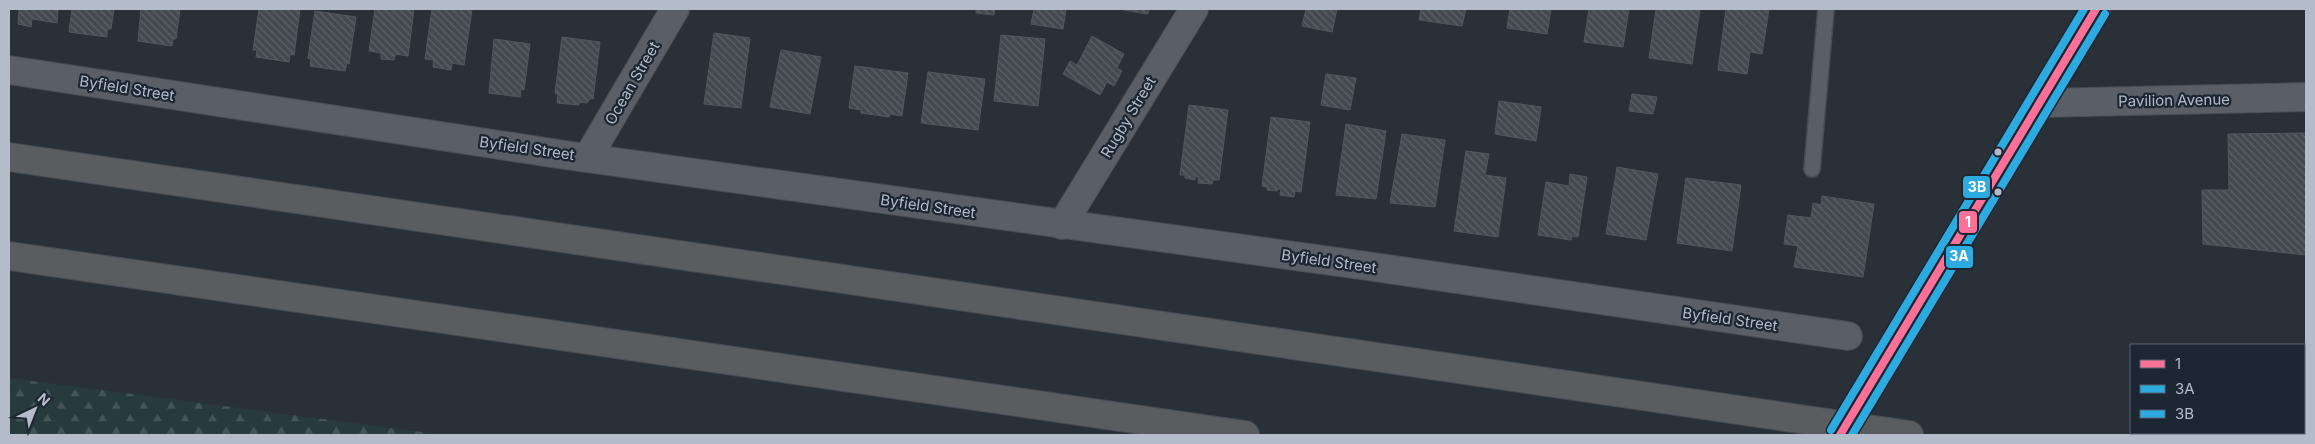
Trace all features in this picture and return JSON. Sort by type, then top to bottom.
[{"type":"highway","points":[[9,157],[1908,435]]},
{"type":"highway","points":[[9,256],[1245,435]]},
{"type":"highway","points":[[2209,435],[2306,434]]},
{"type":"main road","points":[[1840,435],[2096,9]]},
{"type":"street","name":"Ocean Street","points":[[588,157],[675,9]]},
{"type":"street","name":"Rugby Street","points":[[1062,225],[1194,9]]},
{"type":"street","name":"Byfield Street","points":[[9,70],[588,157],[1062,225],[1373,267],[1848,336]]},
{"type":"street","name":"Pavilion Avenue","points":[[2041,103],[2306,97]]},
{"type":"lane","points":[[1812,169],[1826,9]]},
{"type":"green space","points":[[9,378],[444,435],[9,435]]},
{"type":"building","points":[[19,9],[58,9],[57,23],[32,19],[31,27],[18,24]]},
{"type":"building","points":[[72,9],[114,9],[111,29],[107,29],[107,37],[69,32]]},
{"type":"building","points":[[141,9],[180,9],[176,39],[173,39],[172,46],[138,41]]},
{"type":"building","points":[[259,9],[300,9],[294,55],[290,54],[289,62],[256,57],[257,50],[253,50]]},
{"type":"building","points":[[375,9],[414,9],[408,56],[395,54],[394,60],[381,59],[381,53],[369,51]]},
{"type":"building","points":[[432,9],[472,9],[464,65],[452,63],[451,70],[433,67],[434,60],[425,59]]},
{"type":"building","points":[[976,9],[995,9],[994,15],[976,13]]},
{"type":"building","points":[[1034,9],[1066,9],[1063,29],[1031,24]]},
{"type":"building","points":[[1118,9],[1149,9],[1148,14]]},
{"type":"building","points":[[1306,9],[1337,9],[1332,32],[1302,26]]},
{"type":"building","points":[[1421,9],[1466,9],[1462,26],[1419,20]]},
{"type":"building","points":[[1510,9],[1551,9],[1547,34],[1507,28]]},
{"type":"building","points":[[1589,9],[1629,9],[1623,47],[1584,42]]},
{"type":"building","points":[[1656,9],[1700,9],[1692,64],[1649,58]]},
{"type":"building","points":[[1726,9],[1769,9],[1762,54],[1750,52],[1747,74],[1718,70]]},
{"type":"building","points":[[315,11],[356,17],[349,64],[347,63],[345,71],[310,66],[311,59],[308,58]]},
{"type":"building","points":[[714,33],[750,38],[741,108],[704,104]]},
{"type":"building","points":[[1001,35],[1045,39],[1038,106],[994,101]]},
{"type":"building","points":[[1092,36],[1124,54],[1117,68],[1122,71],[1114,86],[1107,82],[1100,95],[1063,74],[1070,61],[1077,65]]},
{"type":"building","points":[[562,37],[600,42],[593,99],[591,98],[587,103],[579,102],[579,105],[557,103],[558,94],[555,93]]},
{"type":"building","points":[[494,39],[530,44],[524,90],[521,89],[520,97],[489,93]]},
{"type":"building","points":[[781,50],[821,57],[810,114],[770,107]]},
{"type":"building","points":[[855,66],[908,73],[902,116],[890,114],[889,117],[861,113],[861,110],[849,108]]},
{"type":"building","points":[[928,72],[985,79],[978,130],[921,123]]},
{"type":"building","points":[[1326,74],[1356,78],[1350,110],[1321,105]]},
{"type":"building","points":[[1632,94],[1657,97],[1653,114],[1629,111]]},
{"type":"building","points":[[1499,101],[1541,107],[1536,141],[1495,134]]},
{"type":"building","points":[[1189,105],[1228,110],[1219,180],[1213,180],[1212,184],[1198,183],[1199,177],[1195,177],[1195,180],[1185,178],[1185,175],[1180,175]]},
{"type":"building","points":[[1271,117],[1310,122],[1301,192],[1295,191],[1294,197],[1280,195],[1281,189],[1277,191],[1267,190],[1267,187],[1262,186]]},
{"type":"building","points":[[1346,124],[1386,131],[1376,199],[1336,195]]},
{"type":"building","points":[[2306,133],[2306,255],[2203,244],[2202,190],[2229,190],[2228,134]]},
{"type":"building","points":[[1402,134],[1445,140],[1435,207],[1390,203]]},
{"type":"building","points":[[1466,151],[1489,154],[1485,175],[1506,178],[1498,237],[1454,231]]},
{"type":"building","points":[[1617,167],[1658,174],[1646,240],[1606,234]]},
{"type":"building","points":[[1570,174],[1587,177],[1578,237],[1572,236],[1571,240],[1538,235],[1546,182],[1569,186]]},
{"type":"building","points":[[1686,178],[1741,185],[1732,251],[1677,243]]},
{"type":"building","points":[[1822,196],[1874,204],[1863,277],[1794,267],[1798,246],[1784,244],[1788,215],[1811,218],[1813,203],[1821,205]]},
{"type":"transit line","name":"3B","points":[[1831,430],[2084,9]]},
{"type":"transit line","name":"1","points":[[1840,435],[2096,9]]},
{"type":"transit line","name":"3A","points":[[1852,435],[2105,14]]}]
